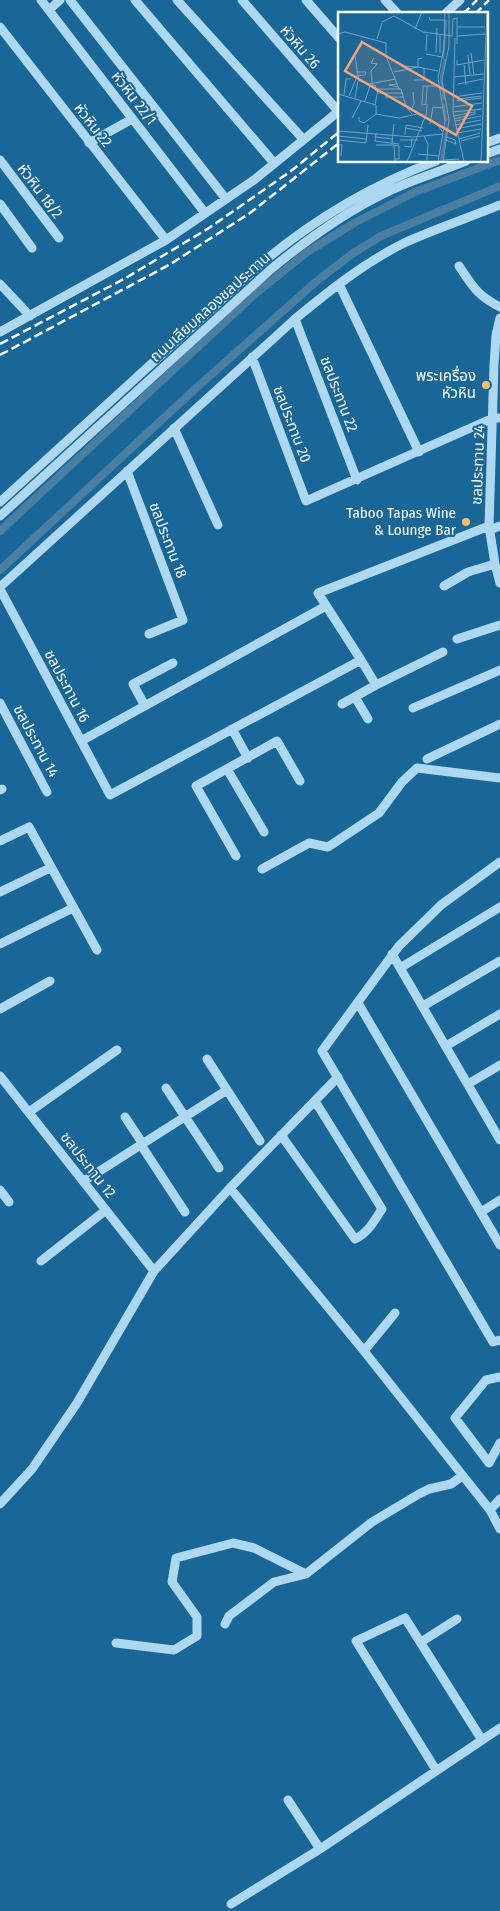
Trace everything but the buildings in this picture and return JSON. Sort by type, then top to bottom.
[{"type":"street","name":"หัวหิน 22/1","points":[[41,0],[206,213]]},
{"type":"street","points":[[49,10],[60,0]]},
{"type":"street","points":[[70,0],[226,199]]},
{"type":"street","points":[[135,0],[274,163]]},
{"type":"street","points":[[176,0],[303,139]]},
{"type":"street","name":"หัวหิน 26","points":[[242,0],[338,111]]},
{"type":"street","points":[[306,0],[338,37]]},
{"type":"street","points":[[385,0],[396,12]]},
{"type":"street","points":[[447,12],[460,0]]},
{"type":"street","name":"หัวหิน 22","points":[[0,27],[166,240]]},
{"type":"street","points":[[0,332],[166,240],[254,180],[338,111]]},
{"type":"street","points":[[89,142],[132,119]]},
{"type":"street","points":[[488,142],[500,138]]},
{"type":"street","points":[[488,153],[500,149]]},
{"type":"street","name":"หัวหิน 18/2","points":[[0,160],[59,238]]},
{"type":"street","name":"ถนนเลียบคลองชลประทาน","points":[[0,502],[263,262],[292,238],[354,198],[400,175],[433,162]]},
{"type":"street","name":"ถนนเลียบคลองชลประทาน","points":[[0,516],[263,276],[298,247],[359,207],[404,184],[463,162]]},
{"type":"street","points":[[0,204],[32,248]]},
{"type":"street","points":[[0,588],[252,357],[339,284],[404,243],[500,205]]},
{"type":"street","points":[[459,266],[474,289],[484,298],[500,306]]},
{"type":"street","points":[[0,284],[30,316]]},
{"type":"street","points":[[339,284],[419,452]]},
{"type":"street","name":"ชลประทาน 24","points":[[500,318],[497,365],[497,418],[489,528],[500,583]]},
{"type":"street","name":"ชลประทาน 22","points":[[295,319],[357,480]]},
{"type":"street","name":"ชลประทาน 20","points":[[252,357],[306,501],[357,480]]},
{"type":"street","points":[[357,480],[497,418]]},
{"type":"street","points":[[174,428],[218,525]]},
{"type":"street","name":"ชลประทาน 18","points":[[127,471],[183,620],[149,634]]},
{"type":"street","points":[[376,685],[318,593],[489,528],[500,526]]},
{"type":"street","points":[[444,586],[468,572],[495,564]]},
{"type":"street","name":"ชลประทาน 16","points":[[0,588],[110,795],[232,730]]},
{"type":"street","points":[[81,741],[326,606]]},
{"type":"street","points":[[457,639],[500,625]]},
{"type":"street","points":[[342,704],[444,652]]},
{"type":"street","points":[[248,758],[232,730],[361,660]]},
{"type":"street","points":[[144,706],[133,684],[173,663]]},
{"type":"street","points":[[413,708],[500,670]]},
{"type":"street","points":[[355,697],[368,719]]},
{"type":"street","name":"ชลประทาน 14","points":[[0,703],[47,792]]},
{"type":"street","points":[[427,759],[500,724]]},
{"type":"street","points":[[236,856],[196,786],[277,741],[300,780]]},
{"type":"street","points":[[262,869],[309,843],[328,846],[379,812],[402,782],[417,768],[500,778]]},
{"type":"street","points":[[227,769],[264,832]]},
{"type":"street","points":[[0,841],[29,827],[97,950]]},
{"type":"street","points":[[500,862],[441,905],[392,954],[322,1051],[493,1342],[500,1340]]},
{"type":"street","points":[[0,892],[50,868]]},
{"type":"street","points":[[400,968],[500,907]]},
{"type":"street","points":[[0,944],[73,908]]},
{"type":"street","points":[[392,954],[468,1084],[497,1128],[500,1140]]},
{"type":"street","points":[[423,1006],[500,961]]},
{"type":"street","points":[[0,1009],[50,981]]},
{"type":"street","points":[[358,1003],[500,1245]]},
{"type":"street","points":[[446,1046],[500,1014]]},
{"type":"street","points":[[29,1112],[117,1050]]},
{"type":"street","points":[[207,1060],[260,1141]]},
{"type":"street","points":[[468,1084],[500,1066]]},
{"type":"street","name":"ชลประทาน 12","points":[[0,1076],[154,1271]]},
{"type":"street","points":[[0,1504],[32,1469],[76,1403],[154,1271],[230,1188],[338,1077]]},
{"type":"street","points":[[166,1088],[218,1168]]},
{"type":"street","points":[[84,1181],[228,1090]]},
{"type":"street","points":[[281,1135],[355,1239],[362,1236],[382,1209],[315,1101]]},
{"type":"street","points":[[126,1117],[185,1212]]},
{"type":"street","points":[[230,1188],[364,1351],[490,1510],[500,1529]]},
{"type":"street","points":[[0,1190],[9,1202]]},
{"type":"street","points":[[481,1212],[500,1200]]},
{"type":"street","points":[[41,1261],[106,1210]]},
{"type":"street","points":[[364,1351],[395,1313]]},
{"type":"street","points":[[500,1377],[486,1380],[455,1418],[489,1463],[500,1443]]},
{"type":"street","points":[[225,1624],[229,1616],[274,1582],[306,1574],[372,1522],[429,1488],[451,1484],[462,1476]]},
{"type":"street","points":[[490,1510],[500,1499]]},
{"type":"street","points":[[116,1643],[174,1650],[197,1636],[197,1617],[172,1582],[176,1558],[233,1543],[254,1548],[306,1574]]},
{"type":"street","points":[[436,1770],[356,1642],[405,1618],[482,1740]]},
{"type":"street","points":[[421,1642],[457,1619]]},
{"type":"street","points":[[231,1904],[320,1849],[500,1728]]},
{"type":"street","points":[[288,1800],[320,1849]]},
{"type":"waterway","points":[[0,531],[254,295],[306,253],[354,223],[415,192],[500,160]]},
{"type":"waterway","points":[[0,570],[195,389],[318,280],[352,254],[381,236],[500,186]]},
{"type":"railway","points":[[465,12],[477,0]]},
{"type":"railway","points":[[477,12],[489,0]]},
{"type":"railway","points":[[0,344],[124,279],[209,228],[291,171],[338,133]]},
{"type":"railway","points":[[0,355],[169,265],[250,213],[338,144]]},
{"type":"place","name":"พระเครื่อง หัวหิน","points":[[486,385]]},
{"type":"place","name":"Taboo Tapas Wine & Lounge Bar","points":[[466,522]]}]
